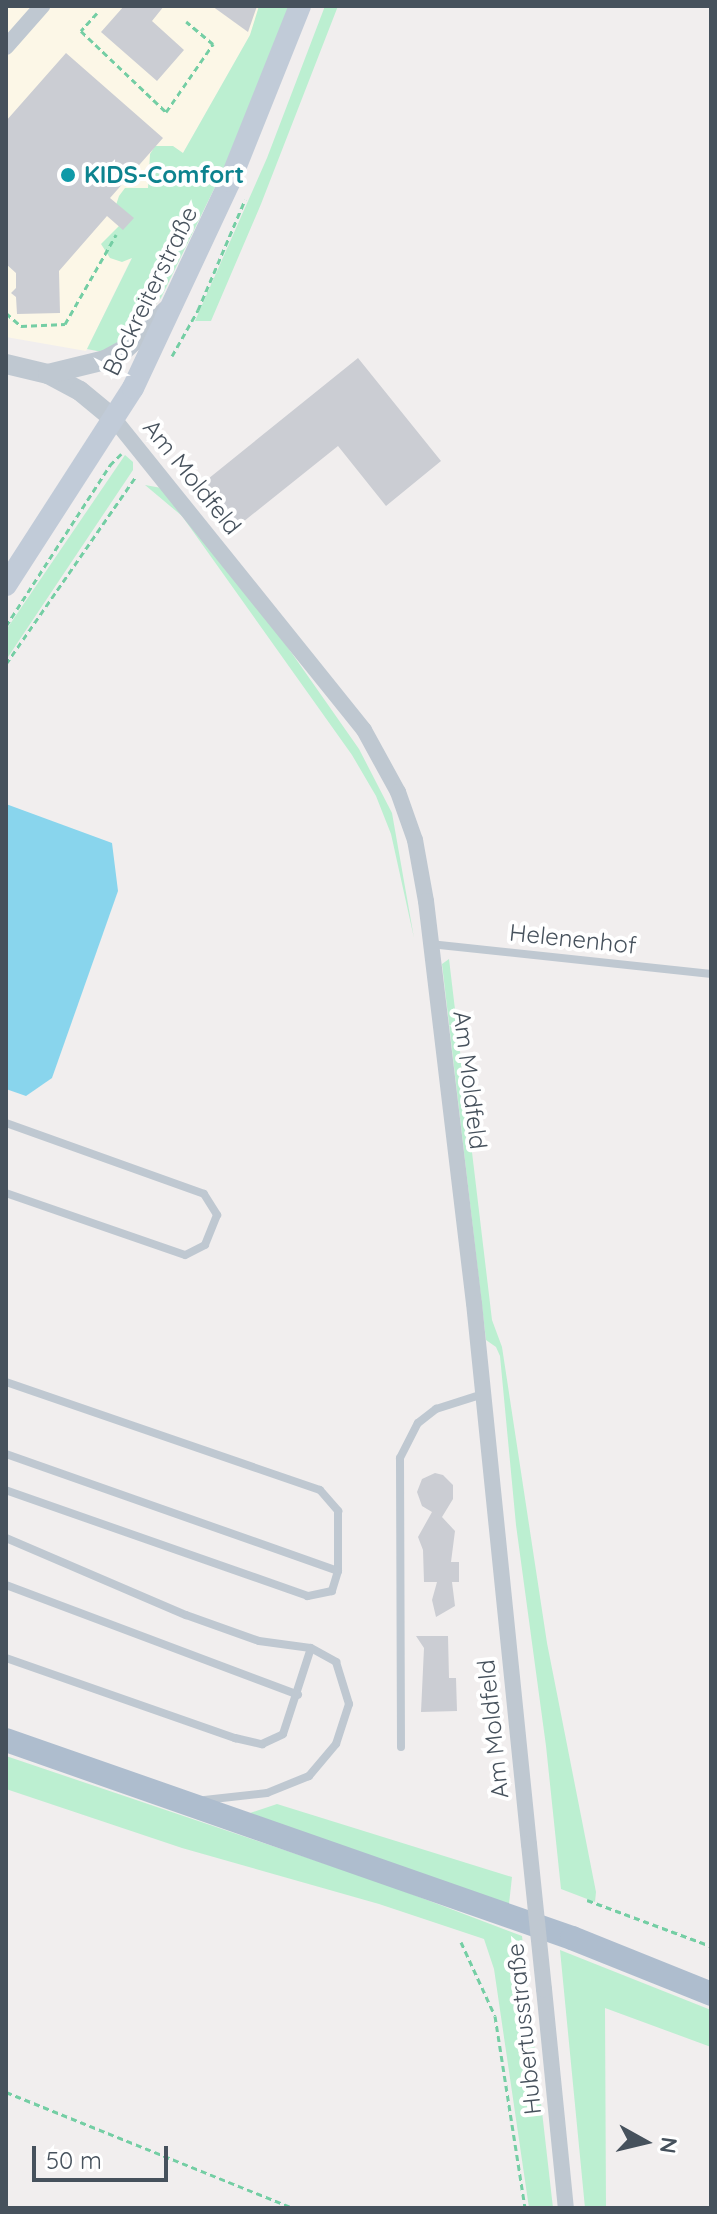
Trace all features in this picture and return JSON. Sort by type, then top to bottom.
[{"type":"main road","name":"Bockreiterstraße","points":[[6,585],[114,419],[176,302],[265,100],[300,6]]},
{"type":"main road","points":[[6,1740],[572,1938],[711,1994]]},
{"type":"street","points":[[6,47],[42,6]]},
{"type":"street","points":[[48,374],[105,360],[124,350],[176,302]]},
{"type":"street","points":[[6,364],[48,374],[80,391],[114,419]]},
{"type":"street","name":"Am Moldfeld","points":[[114,419],[288,633],[384,763],[415,840],[483,1394],[529,1844]]},
{"type":"street","name":"Hubertusstraße","points":[[529,1844],[566,2208]]},
{"type":"lane","name":"Helenenhof","points":[[430,944],[711,974]]},
{"type":"lane","points":[[6,1123],[204,1194],[217,1215],[205,1245],[185,1255],[6,1193]]},
{"type":"lane","points":[[6,1382],[320,1490],[338,1511],[338,1571],[332,1591],[308,1596],[6,1490]]},
{"type":"lane","points":[[401,1747],[400,1458],[418,1423],[436,1409],[483,1394]]},
{"type":"lane","points":[[6,1454],[338,1571]]},
{"type":"lane","points":[[6,1538],[186,1615],[259,1641],[311,1648],[336,1662],[349,1704],[336,1744],[309,1776],[267,1793],[213,1800],[171,1798]]},
{"type":"lane","points":[[6,1585],[298,1695]]},
{"type":"lane","points":[[6,1658],[235,1738],[262,1744],[283,1734],[311,1648]]},
{"type":"path","points":[[97,13],[81,31],[166,112],[213,44],[186,21]]},
{"type":"path","points":[[6,313],[21,326],[65,324],[116,235]]},
{"type":"path","points":[[6,664],[147,459]]},
{"type":"path","points":[[587,1900],[711,1946]]},
{"type":"path","points":[[461,1942],[495,2016],[525,2208]]},
{"type":"path","points":[[6,2092],[293,2208]]},
{"type":"shaded area","points":[[6,6],[260,6],[250,35],[183,153],[86,351],[6,337]]},
{"type":"green space","points":[[259,6],[289,6],[232,152],[161,298],[124,340],[107,353],[87,349],[132,258],[122,262],[110,258],[101,244],[122,223],[116,205],[119,196],[125,188],[148,188],[150,154],[155,146],[173,146],[183,153],[250,35]]},
{"type":"green space","points":[[325,6],[338,6],[261,204],[211,321],[195,321],[267,158]]},
{"type":"green space","points":[[125,455],[133,462],[133,470],[6,660],[6,630]]},
{"type":"green space","points":[[145,485],[167,489],[225,558],[359,749],[392,813],[414,938],[391,834],[376,796],[352,755],[182,516]]},
{"type":"green space","points":[[449,959],[492,1320],[502,1347],[547,1643],[596,1892],[595,1902],[561,1889],[546,1746],[516,1525],[500,1356],[496,1347],[486,1340],[442,964]]},
{"type":"green space","points":[[6,1756],[385,1884],[522,1936],[553,2208],[529,2208],[494,1969],[484,1939],[379,1904],[182,1848],[6,1789]]},
{"type":"green space","points":[[277,1804],[512,1877],[509,1904],[247,1814]]},
{"type":"green space","points":[[560,1950],[711,2010],[711,2047],[605,2008],[606,2208],[585,2208]]},
{"type":"water","points":[[6,804],[112,843],[118,891],[52,1078],[26,1096],[6,1089]]},
{"type":"building","points":[[124,6],[164,6],[152,21],[184,50],[157,81],[101,32]]},
{"type":"building","points":[[212,6],[257,6],[248,32]]},
{"type":"building","name":"KIDS-Comfort","points":[[66,53],[163,138],[110,198],[134,218],[123,230],[107,216],[59,271],[60,313],[17,314],[16,297],[11,293],[16,288],[16,273],[6,264],[6,121]]},
{"type":"building","points":[[358,358],[441,461],[386,506],[338,446],[238,526],[203,483]]},
{"type":"building","points":[[435,1473],[443,1475],[453,1485],[453,1499],[442,1517],[455,1531],[451,1562],[459,1562],[459,1582],[452,1582],[455,1606],[436,1617],[432,1600],[437,1582],[424,1582],[423,1550],[418,1537],[432,1512],[422,1506],[417,1492],[422,1479]]},
{"type":"building","points":[[416,1636],[448,1636],[449,1678],[456,1678],[457,1711],[421,1712],[424,1648]]},
{"type":"place","name":"KIDS-Comfort","points":[[68,175]]}]
